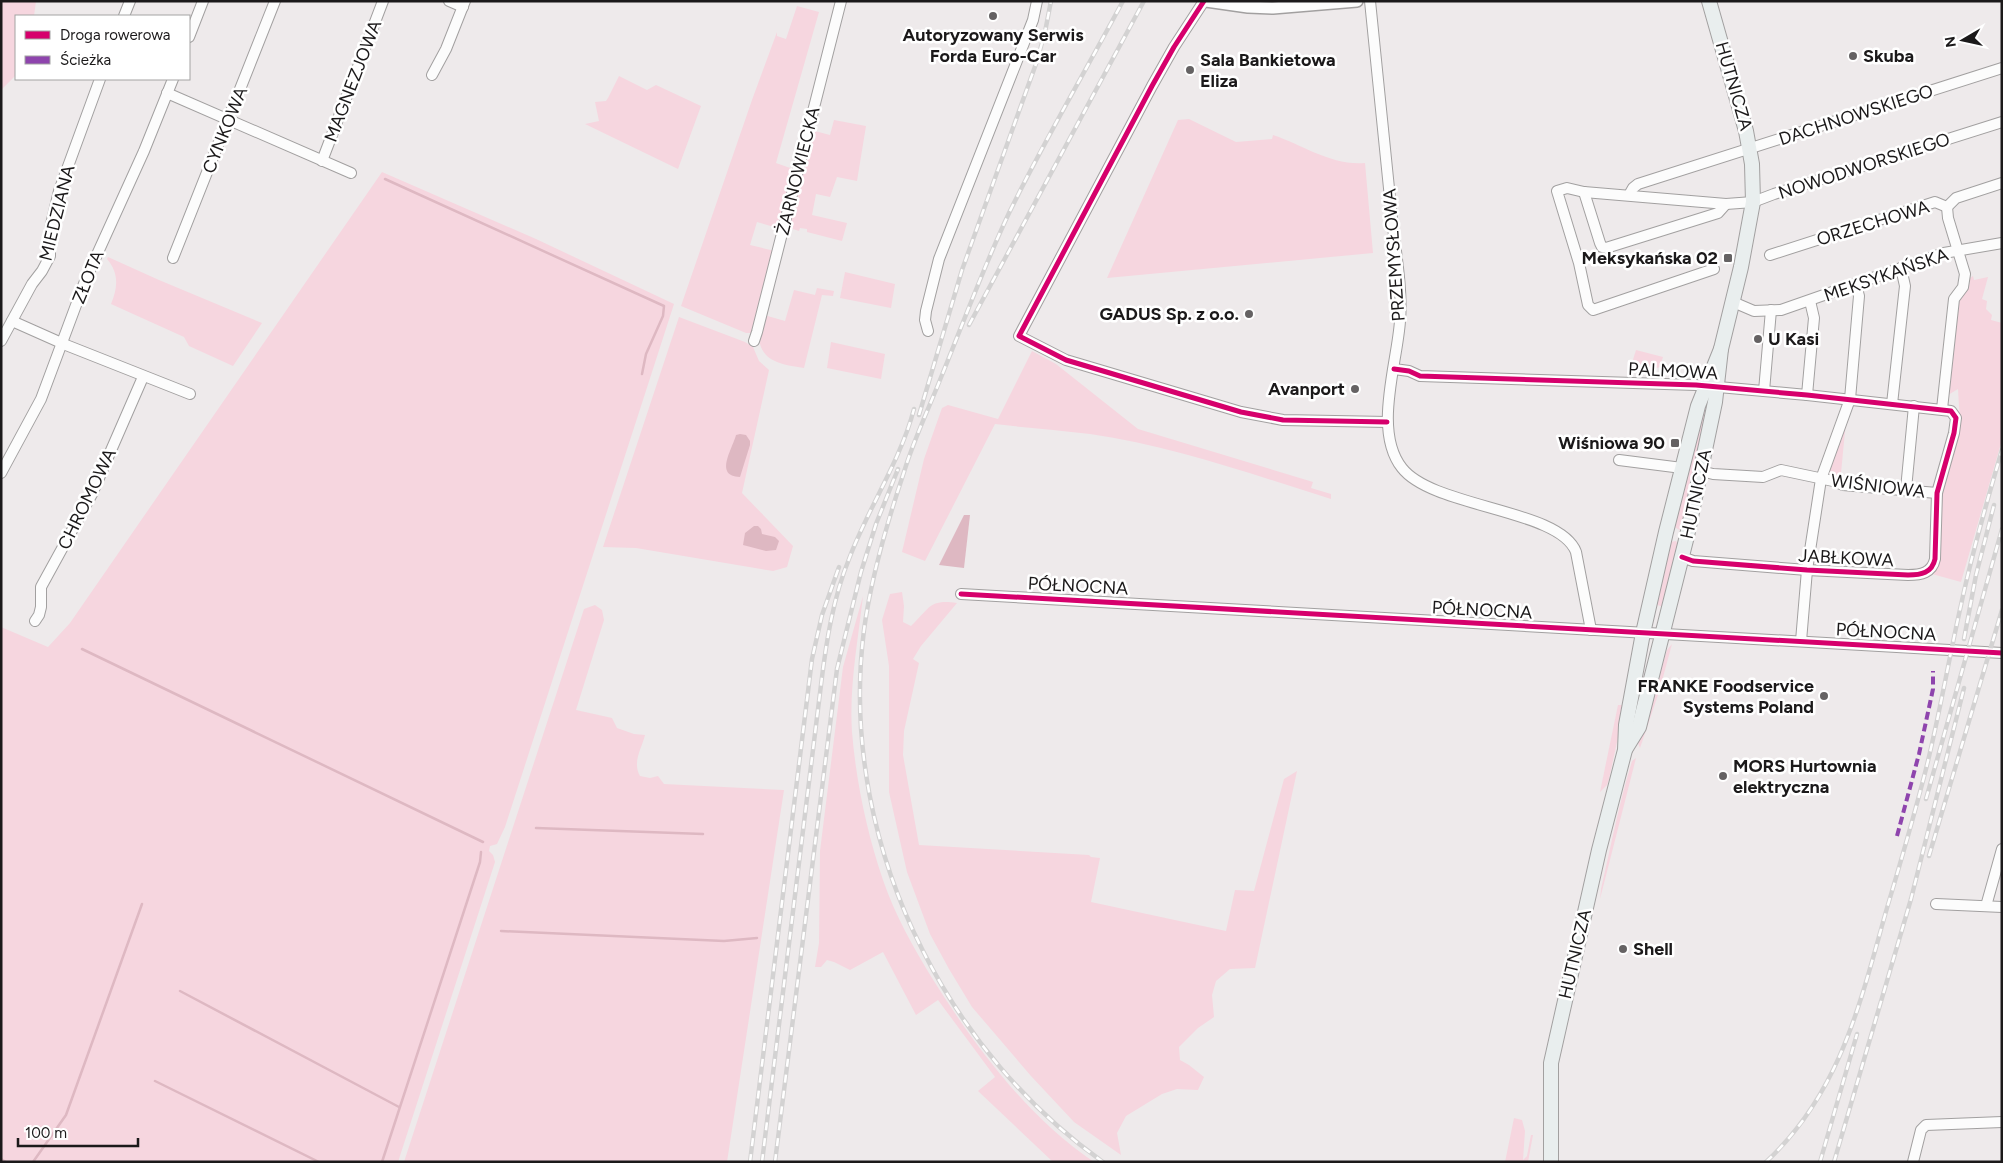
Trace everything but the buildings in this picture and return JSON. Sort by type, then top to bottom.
[{"type":"main road","name":"HUTNICZA","points":[[1551,1162],[1551,1063],[1625,750],[1626,725],[1643,634],[1666,532],[1682,468],[1711,386],[1750,227],[1753,202],[1750,149],[1738,97],[1709,1]]},
{"type":"main road","name":"HUTNICZA","points":[[1625,750],[1639,727],[1687,536],[1700,471],[1711,386]]},
{"type":"main road","points":[[1666,532],[1687,536]]},
{"type":"street","points":[[124,15],[130,1]]},
{"type":"street","points":[[190,34],[203,1]]},
{"type":"street","name":"CYNKOWA","points":[[174,258],[275,1]]},
{"type":"street","name":"MAGNEZJOWA","points":[[322,160],[383,1]]},
{"type":"street","points":[[432,76],[446,49],[464,4],[449,1]]},
{"type":"street","name":"ŻARNOWIECKA","points":[[754,341],[758,332],[841,1]]},
{"type":"street","points":[[1358,1],[1293,8],[1248,7],[1205,1],[1174,47],[1152,86],[1019,336],[1066,360],[1241,412],[1292,420],[1387,422]]},
{"type":"street","name":"PRZEMYSŁOWA","points":[[1370,1],[1400,304],[1400,320],[1387,422],[1388,436],[1394,454],[1403,470],[1419,482],[1546,526],[1570,540],[1577,558],[1591,630]]},
{"type":"street","points":[[928,331],[925,320],[926,311],[939,259],[1037,4]]},
{"type":"street","name":"DACHNOWSKIEGO","points":[[1629,195],[1638,184],[2002,68]]},
{"type":"street","name":"MIEDZIANA","points":[[1,341],[32,284],[50,256],[50,229],[59,191],[100,80]]},
{"type":"street","name":"ZŁOTA","points":[[1,473],[41,399],[90,270],[144,151],[173,80]]},
{"type":"street","points":[[167,93],[351,173]]},
{"type":"street","name":"NOWODWORSKIEGO","points":[[1726,204],[1718,213],[1606,248],[1602,247],[1600,243],[1584,192],[1726,204],[1753,202],[2002,122]]},
{"type":"street","name":"ORZECHOWA","points":[[1770,255],[1926,204],[1935,202],[1947,207],[1956,198],[2002,184]]},
{"type":"street","points":[[1584,192],[1568,188],[1557,191],[1580,263],[1588,305],[1593,310],[1714,269]]},
{"type":"street","points":[[1937,493],[1954,433],[1956,418],[1946,410],[1954,299],[1965,282],[1965,274],[1948,218],[1947,207]]},
{"type":"street","name":"MEKSYKAŃSKA","points":[[1733,302],[1754,311],[1791,308],[1944,254],[2002,243]]},
{"type":"street","points":[[1892,404],[1905,286],[1901,268]]},
{"type":"street","points":[[1801,641],[1807,570],[1821,479],[1850,399],[1859,296],[1856,284]]},
{"type":"street","points":[[1807,394],[1814,318],[1810,301]]},
{"type":"street","points":[[1764,391],[1771,310]]},
{"type":"street","points":[[12,321],[143,377],[190,394]]},
{"type":"street","name":"PALMOWA","points":[[1394,369],[1409,371],[1420,376],[1711,386],[1807,394],[1946,410]]},
{"type":"street","name":"CHROMOWA","points":[[35,621],[39,615],[43,596],[41,587],[92,494],[143,377]]},
{"type":"street","points":[[1906,489],[1914,406]]},
{"type":"street","points":[[1619,460],[1682,468]]},
{"type":"street","name":"WIŚNIOWA","points":[[1700,471],[1712,474],[1763,477],[1780,470],[1832,481],[1843,486],[1906,489],[1937,493]]},
{"type":"street","name":"JABŁKOWA","points":[[1682,557],[1693,561],[1807,570],[1918,575],[1928,571],[1933,566],[1935,558],[1937,493]]},
{"type":"street","name":"PÓŁNOCNA","points":[[961,594],[2002,653]]},
{"type":"street","points":[[1986,906],[2002,849]]},
{"type":"street","points":[[1936,904],[2002,907]]},
{"type":"street","points":[[1913,1162],[1921,1130],[1929,1124],[2002,1122]]},
{"type":"shaded area","points":[[1,1],[36,1],[34,15],[15,15],[15,76],[1,90]]},
{"type":"shaded area","points":[[797,6],[819,12],[776,163],[793,169],[781,229],[757,222],[750,245],[775,251],[753,333],[746,333],[681,306],[777,32],[777,36],[786,39]]},
{"type":"shaded area","points":[[619,76],[647,90],[656,85],[701,106],[678,169],[585,124],[599,121],[595,102],[606,101]]},
{"type":"shaded area","points":[[1189,119],[1236,142],[1272,139],[1273,135],[1329,158],[1353,163],[1365,163],[1373,253],[1107,278],[1178,120]]},
{"type":"shaded area","points":[[834,120],[866,126],[857,181],[837,177],[830,197],[816,194],[812,215],[847,223],[842,241],[807,232],[807,229],[800,228],[799,231],[786,227],[811,130],[830,135]]},
{"type":"shaded area","points":[[382,172],[536,239],[674,304],[505,827],[497,844],[490,846],[489,851],[493,855],[495,862],[398,1162],[1,1162],[1,627],[48,647],[70,623]]},
{"type":"shaded area","points":[[108,257],[262,323],[233,366],[189,346],[184,337],[111,304],[116,280],[114,270],[107,259]]},
{"type":"shaded area","points":[[845,272],[895,284],[891,308],[840,298]]},
{"type":"shaded area","points":[[1973,276],[1974,280],[1988,277],[1982,299],[1987,301],[1986,309],[1992,315],[1991,320],[2002,323],[2002,440],[1961,582],[1932,574],[1937,563],[1942,497],[1960,423],[1958,389],[1948,395],[1958,311],[1960,297],[1969,287],[1970,278]]},
{"type":"shaded area","points":[[817,288],[834,291],[833,296],[822,295],[804,368],[782,364],[769,358],[764,353],[759,338],[764,315],[785,321],[794,290],[815,295]]},
{"type":"shaded area","points":[[679,317],[745,342],[753,347],[759,361],[769,370],[742,493],[793,546],[787,567],[773,571],[636,548],[603,547]]},
{"type":"shaded area","points":[[831,342],[885,354],[881,379],[827,368]]},
{"type":"shaded area","points":[[1636,350],[1663,357],[1660,367],[1648,371],[1631,366]]},
{"type":"shaded area","points":[[1032,351],[1056,364],[1138,429],[1313,482],[1311,488],[1331,494],[1331,499],[1181,453],[1121,439],[995,424],[925,561],[902,552],[924,459],[942,408],[948,405],[998,419]]},
{"type":"shaded area","points":[[1705,403],[1711,403],[1682,529],[1680,530],[1674,527]]},
{"type":"shaded area","points":[[1846,421],[1841,473],[1835,479],[1827,473]]},
{"type":"shaded area","points":[[736,435],[746,435],[750,445],[740,477],[732,476],[726,467]]},
{"type":"shaded area","points":[[964,515],[970,515],[964,568],[939,565]]},
{"type":"shaded area","points":[[754,526],[758,526],[761,529],[762,534],[775,537],[779,541],[776,550],[766,551],[743,545],[745,533]]},
{"type":"shaded area","points":[[1676,541],[1678,545],[1663,607],[1655,604],[1670,542]]},
{"type":"shaded area","points":[[902,592],[904,606],[903,622],[911,626],[935,604],[941,602],[957,603],[921,646],[913,659],[919,663],[904,731],[903,755],[919,845],[1089,855],[1100,858],[1091,902],[1226,931],[1235,890],[1254,891],[1284,779],[1297,771],[1255,968],[1230,969],[1216,981],[1212,995],[1214,1017],[1198,1028],[1179,1047],[1180,1060],[1204,1077],[1198,1090],[1177,1089],[1162,1094],[1126,1116],[1117,1133],[1121,1155],[1074,1122],[1031,1076],[972,1007],[930,934],[907,872],[889,792],[889,666],[882,620],[890,594]]},
{"type":"shaded area","points":[[863,596],[853,681],[852,732],[863,807],[877,862],[893,906],[925,966],[948,1003],[984,1054],[1024,1102],[1046,1124],[1094,1162],[1053,1162],[978,1091],[995,1077],[938,1000],[916,1015],[883,952],[850,970],[827,960],[821,967],[815,967],[819,943],[820,851],[843,667]]},
{"type":"shaded area","points":[[595,605],[602,610],[604,620],[576,710],[612,718],[617,728],[634,734],[645,735],[637,760],[640,776],[650,778],[658,776],[664,784],[784,790],[727,1162],[404,1162],[584,609]]},
{"type":"shaded area","points":[[1672,644],[1659,692],[1640,748],[1638,743],[1667,650]]},
{"type":"shaded area","points":[[1618,705],[1622,705],[1622,719],[1609,779],[1607,785],[1600,792]]},
{"type":"shaded area","points":[[1636,758],[1600,899],[1623,793],[1632,761]]},
{"type":"shaded area","points":[[1514,1118],[1522,1120],[1525,1131],[1523,1160],[1527,1156],[1531,1135],[1533,1135],[1528,1162],[1505,1162]]},
{"type":"waterway","points":[[385,179],[664,306],[663,316],[646,354],[642,374]]},
{"type":"waterway","points":[[82,649],[483,842]]},
{"type":"waterway","points":[[536,828],[703,834]]},
{"type":"waterway","points":[[382,1162],[480,862],[481,852]]},
{"type":"waterway","points":[[33,1162],[66,1115],[142,904]]},
{"type":"waterway","points":[[501,931],[724,941],[757,938]]},
{"type":"waterway","points":[[180,991],[399,1107]]},
{"type":"waterway","points":[[155,1081],[319,1162]]},
{"type":"waterway","points":[[1,1159],[6,1162]]},
{"type":"railway","points":[[919,415],[962,270],[1037,61],[1051,1]]},
{"type":"railway","points":[[1103,1162],[1049,1118],[1000,1067],[958,1011],[923,951],[891,875],[879,835],[863,754],[860,671],[864,630],[875,570],[917,436],[1009,213],[1050,133],[1123,1]]},
{"type":"railway","points":[[969,325],[1144,1]]},
{"type":"railway","points":[[762,1162],[823,669],[831,621],[843,574],[865,522],[901,448],[914,409]]},
{"type":"railway","points":[[1766,1162],[1792,1135],[1813,1106],[1845,1044],[1857,1012],[1922,783],[1970,566],[2002,450]]},
{"type":"railway","points":[[775,1162],[837,669],[861,572],[876,524],[898,469]]},
{"type":"railway","points":[[1964,639],[1976,575],[1994,505]]},
{"type":"railway","points":[[1926,799],[2002,529]]},
{"type":"railway","points":[[750,1162],[812,659],[822,615],[839,567]]},
{"type":"railway","points":[[1929,856],[2002,610]]},
{"type":"railway","points":[[1834,1162],[1911,899],[1964,688]]},
{"type":"railway","points":[[1820,1162],[1857,1034]]},
{"type":"marked path","points":[[1897,836],[1919,754],[1933,689],[1933,671]]},
{"type":"cycle path","points":[[1204,1],[1174,47],[1152,86],[1019,336],[1066,360],[1241,412],[1283,420],[1387,422]]},
{"type":"cycle path","points":[[1394,369],[1409,371],[1420,376],[1696,385],[1951,411],[1956,418],[1954,433],[1937,493],[1935,559],[1934,564],[1929,570],[1908,575],[1807,570],[1693,561],[1682,557]]},
{"type":"cycle path","points":[[961,594],[2002,653]]},
{"type":"place","name":"Autoryzowany Serwis Forda Euro-Car","points":[[993,16]]},
{"type":"place","name":"Skuba","points":[[1853,56]]},
{"type":"place","name":"Sala Bankietowa Eliza","points":[[1190,70]]},
{"type":"place","name":"Meksykańska 02","points":[[1728,258]]},
{"type":"place","name":"GADUS Sp. z o.o.","points":[[1249,314]]},
{"type":"place","name":"U Kasi","points":[[1758,339]]},
{"type":"place","name":"Avanport","points":[[1355,389]]},
{"type":"place","name":"Wiśniowa 90","points":[[1675,443]]},
{"type":"place","name":"FRANKE Foodservice Systems Poland","points":[[1824,696]]},
{"type":"place","name":"MORS Hurtownia elektryczna","points":[[1723,776]]},
{"type":"place","name":"Shell","points":[[1623,949]]}]
